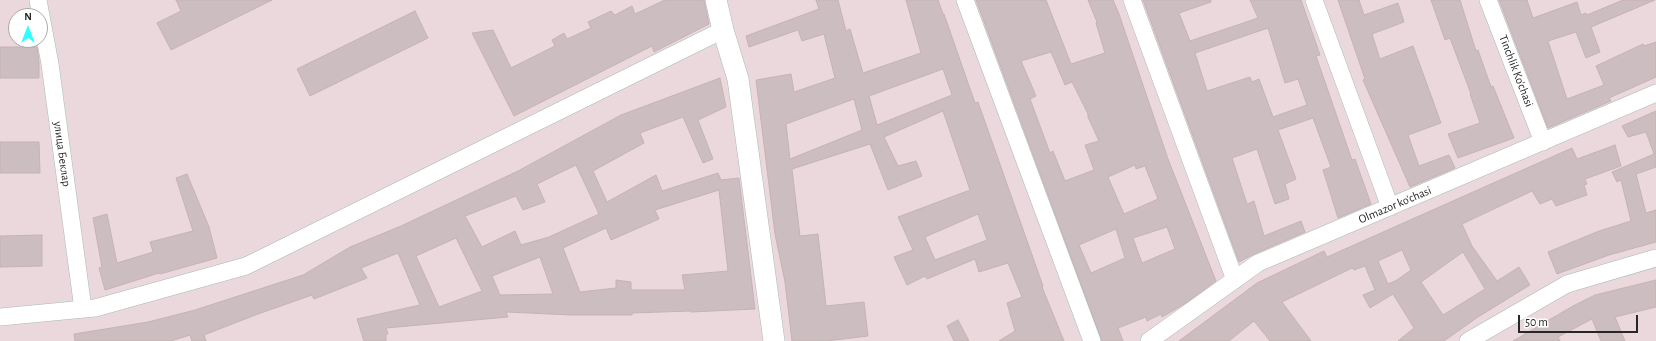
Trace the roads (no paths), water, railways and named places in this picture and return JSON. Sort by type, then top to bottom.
[{"type":"street","name":"улица Беклар","points":[[38,0],[50,64],[83,309]]},
{"type":"street","points":[[716,0],[722,30],[738,79],[774,341]]},
{"type":"street","points":[[965,0],[1092,341]]},
{"type":"street","points":[[1132,0],[1235,280]]},
{"type":"street","points":[[1314,0],[1390,207]]},
{"type":"street","name":"Tinchlik Ko’chasi","points":[[1488,0],[1543,142]]},
{"type":"street","points":[[0,318],[95,308],[246,266],[722,30]]},
{"type":"street","name":"Olmazor ko'chasi","points":[[1149,341],[1258,263],[1656,93]]},
{"type":"street","points":[[1468,341],[1567,284],[1656,258]]}]
